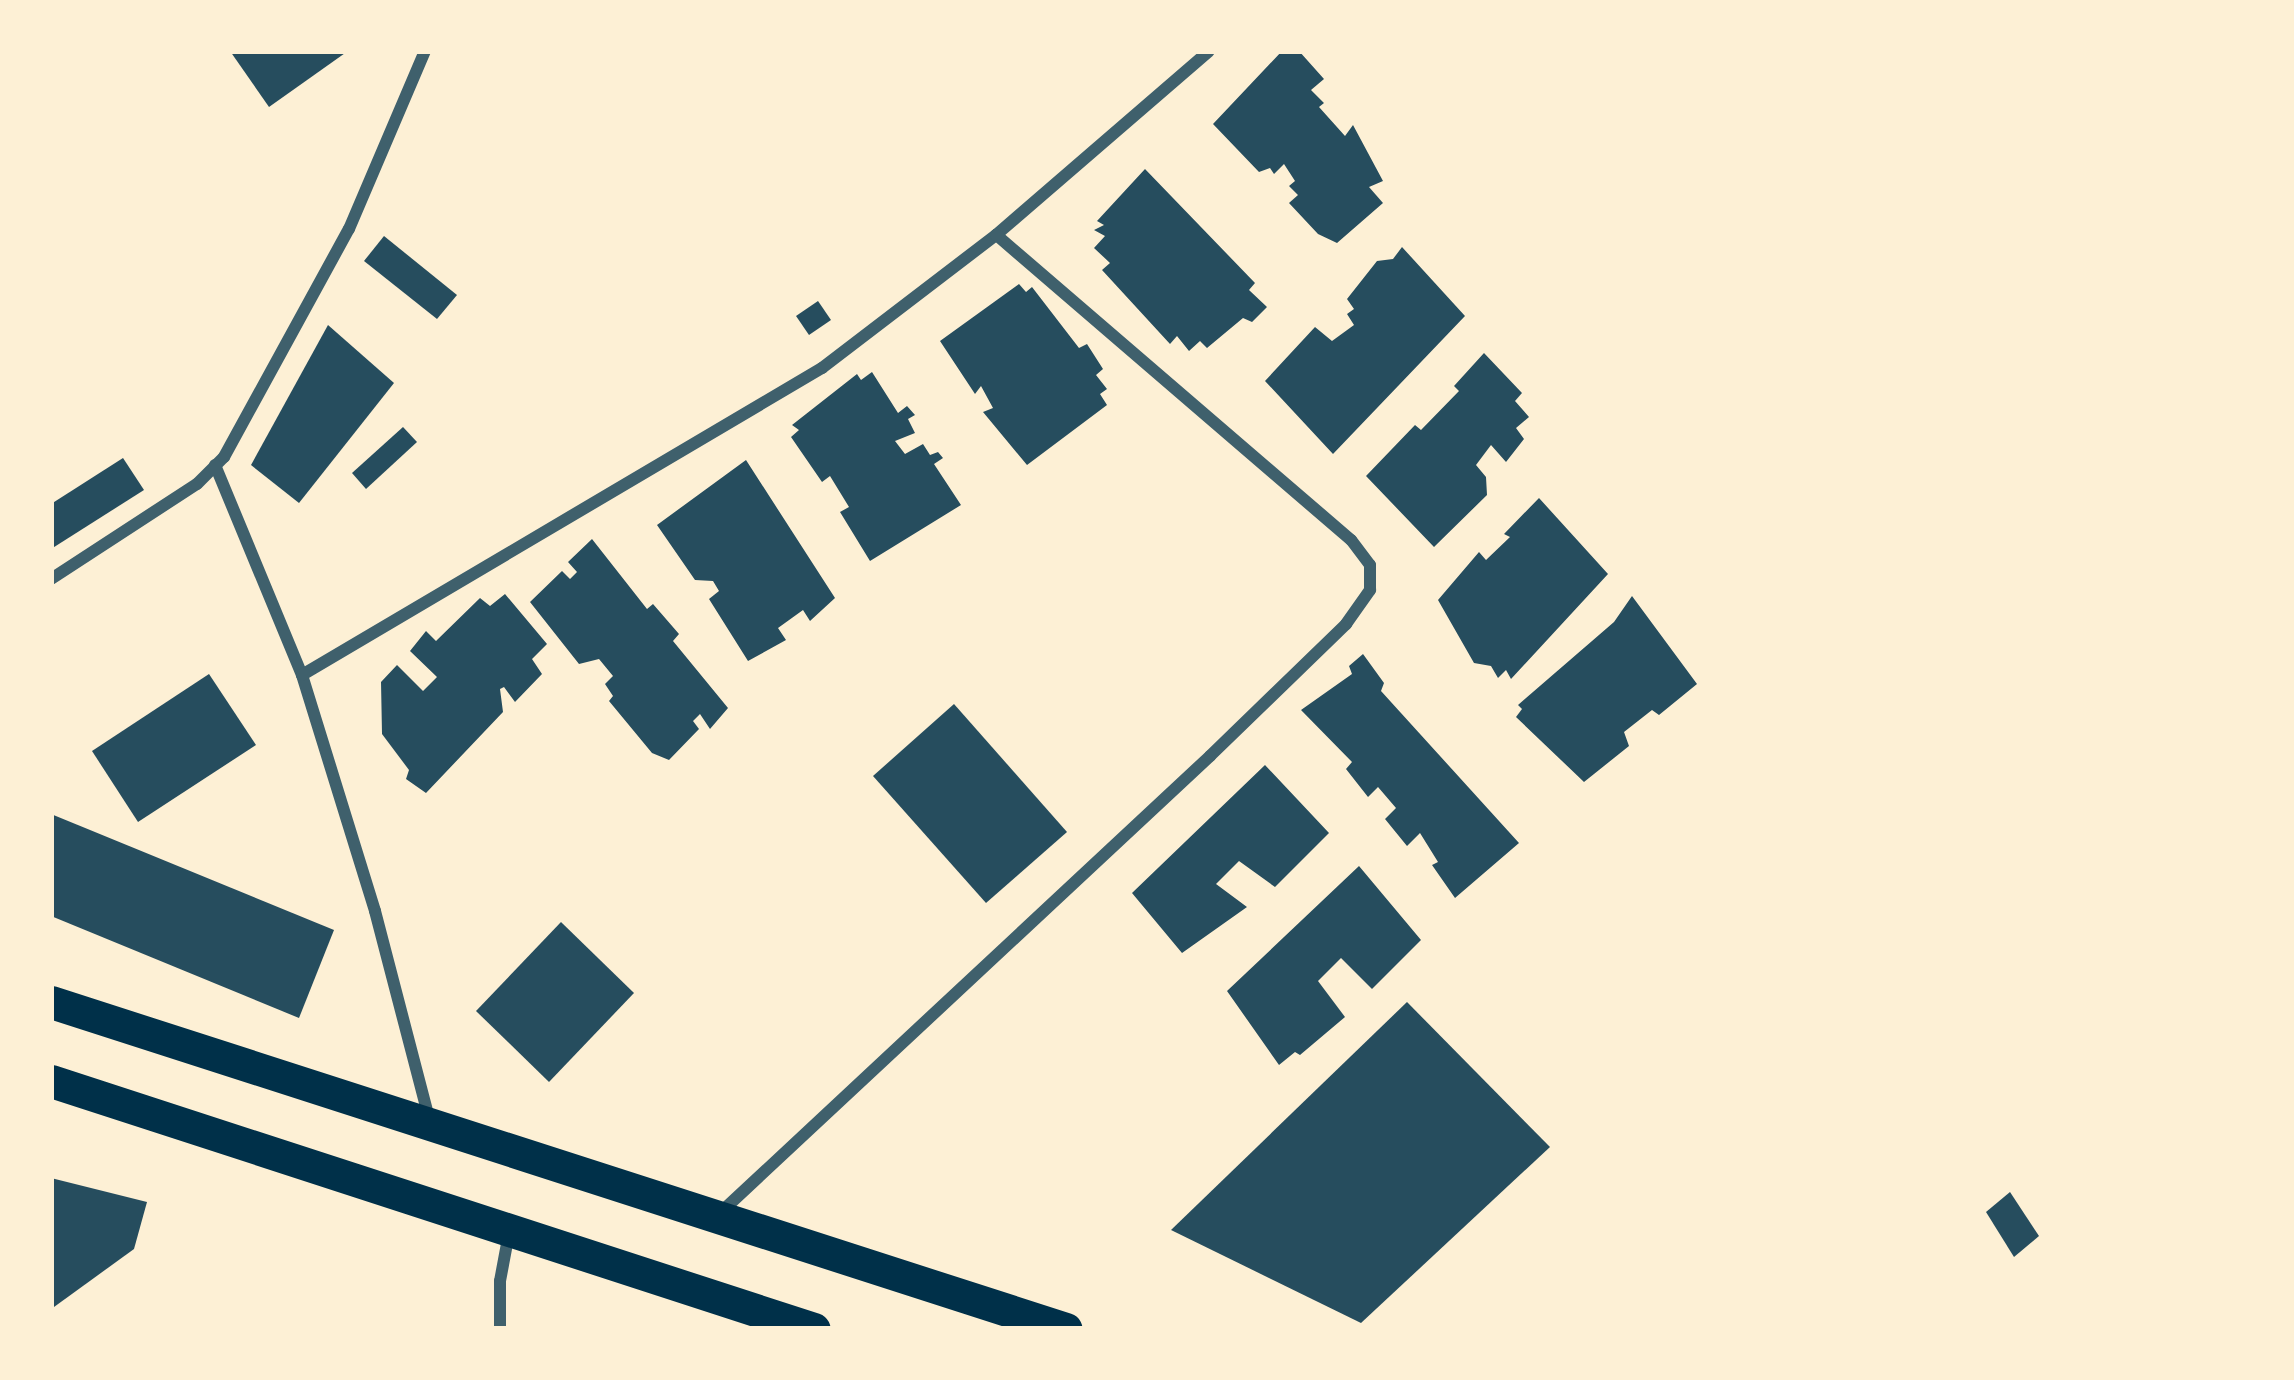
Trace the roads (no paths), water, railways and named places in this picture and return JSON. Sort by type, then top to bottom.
[{"type":"highway","points":[[51,1002],[431,1129],[1066,1329]]},
{"type":"highway","points":[[51,1082],[511,1226],[814,1329]]},
{"type":"street","points":[[51,579],[197,484],[215,465],[258,404],[349,229],[425,51]]},
{"type":"street","points":[[302,675],[822,368],[996,235],[1209,51]]},
{"type":"street","points":[[714,1219],[1244,723],[1346,624],[1370,590],[1370,565],[1351,540],[996,235]]},
{"type":"street","points":[[215,465],[302,675],[375,911],[431,1129]]},
{"type":"street","points":[[500,1329],[500,1281],[511,1226]]}]
